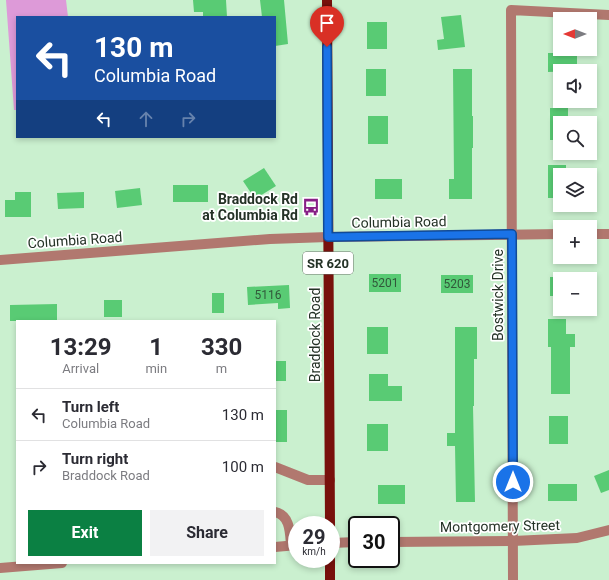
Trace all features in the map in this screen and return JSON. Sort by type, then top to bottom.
[{"type":"main road","name":"Braddock Road","points":[[327,0],[330,516]]},
{"type":"main road","points":[[330,568],[330,580]]},
{"type":"street","name":"Bostwick Drive","points":[[513,580],[511,10],[609,15]]},
{"type":"street","name":"Columbia Road","points":[[0,260],[270,239],[553,234]]},
{"type":"street","points":[[597,234],[609,234]]},
{"type":"street","points":[[276,467],[308,480],[330,480]]},
{"type":"street","points":[[276,512],[285,517],[288,524]]},
{"type":"street","name":"Montgomery Street","points":[[400,542],[513,541],[577,538],[609,530]]},
{"type":"street","points":[[276,547],[288,546]]},
{"type":"street","points":[[0,568],[50,564]]},
{"type":"shaded area","points":[[6,0],[66,0],[68,16],[16,16],[16,110],[14,110]]},
{"type":"building","points":[[193,0],[226,0],[227,16],[203,16],[203,12],[194,12]]},
{"type":"building","points":[[260,0],[284,0],[288,44],[276,46],[276,16],[262,16]]},
{"type":"building","points":[[461,15],[465,47],[438,50],[437,40],[444,39],[441,17]]},
{"type":"building","points":[[367,22],[387,22],[387,49],[367,49]]},
{"type":"building","points":[[548,53],[553,53],[553,56],[577,56],[577,64],[553,64],[553,72],[548,72]]},
{"type":"building","points":[[366,69],[386,69],[386,96],[366,96]]},
{"type":"building","points":[[453,69],[472,69],[472,199],[449,199],[449,179],[454,179]]},
{"type":"building","points":[[550,108],[568,108],[568,116],[553,116],[553,140],[550,140]]},
{"type":"building","points":[[368,116],[388,116],[388,144],[368,144]]},
{"type":"building","points":[[548,165],[566,165],[566,168],[553,168],[553,198],[548,198]]},
{"type":"building","points":[[264,168],[276,186],[255,199],[243,181]]},
{"type":"building","points":[[375,179],[402,179],[402,199],[375,199]]},
{"type":"building","points":[[173,185],[208,185],[208,202],[173,202]]},
{"type":"building","points":[[140,188],[142,205],[117,208],[115,191]]},
{"type":"building","points":[[15,192],[31,192],[31,217],[5,217],[5,200],[15,200]]},
{"type":"building","points":[[84,192],[84,208],[58,209],[57,193]]},
{"type":"building","points":[[369,274],[401,274],[401,292],[369,292]]},
{"type":"building","points":[[441,275],[473,275],[473,293],[441,293]]},
{"type":"building","points":[[550,277],[553,277],[553,296],[550,296]]},
{"type":"building","points":[[289,285],[290,308],[278,309],[278,303],[248,305],[247,287]]},
{"type":"building","points":[[212,293],[224,293],[224,313],[212,313]]},
{"type":"building","points":[[104,300],[122,300],[122,317],[104,317]]},
{"type":"building","points":[[57,304],[57,320],[10,321],[10,305]]},
{"type":"building","points":[[548,319],[566,319],[566,334],[575,334],[575,347],[570,347],[570,394],[551,394],[551,347],[548,347]]},
{"type":"building","points":[[367,327],[388,327],[388,354],[367,354]]},
{"type":"building","points":[[455,327],[477,327],[477,359],[474,359],[473,406],[475,502],[456,502],[455,446],[447,446],[447,433],[455,433]]},
{"type":"building","points":[[276,361],[286,361],[286,381],[276,381]]},
{"type":"building","points":[[369,374],[388,374],[388,386],[402,386],[402,401],[369,401]]},
{"type":"building","points":[[276,410],[287,410],[287,442],[276,442]]},
{"type":"building","points":[[549,416],[568,416],[568,444],[549,444]]},
{"type":"building","points":[[367,424],[388,424],[388,451],[367,451]]},
{"type":"building","points":[[609,470],[609,490],[601,493],[594,476]]},
{"type":"building","points":[[548,484],[577,484],[577,501],[548,501]]},
{"type":"building","points":[[378,485],[405,485],[405,504],[378,504]]},
{"type":"place","name":"Braddock Rd at Columbia Rd","points":[[311,207]]},
{"type":"route","points":[[327,47],[328,237],[512,234],[513,482]]}]
